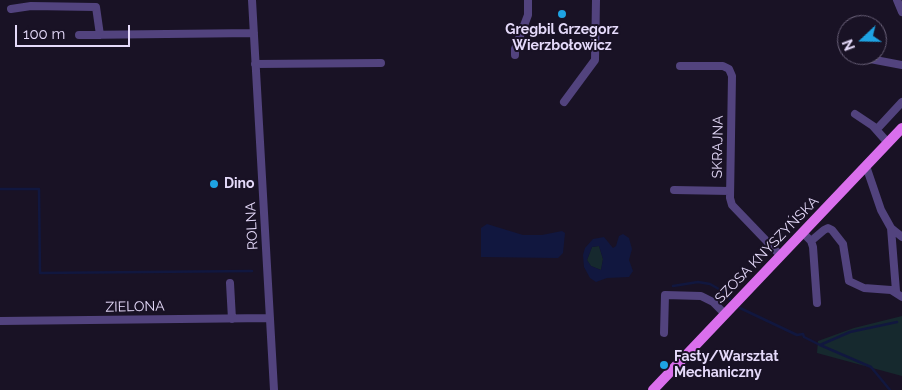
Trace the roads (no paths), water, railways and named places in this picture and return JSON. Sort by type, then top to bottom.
[{"type":"main road","name":"SZOSA KNYSZYŃSKA","points":[[653,390],[902,128]]},
{"type":"street","name":"ROLNA","points":[[252,0],[274,390]]},
{"type":"street","points":[[515,55],[515,49],[528,15],[528,0]]},
{"type":"street","points":[[564,102],[595,60],[596,0]]},
{"type":"street","points":[[897,0],[902,12]]},
{"type":"street","points":[[11,9],[31,6],[96,6],[100,35]]},
{"type":"street","points":[[79,35],[254,33]]},
{"type":"street","points":[[887,62],[902,65]]},
{"type":"street","points":[[255,64],[381,63]]},
{"type":"street","name":"SKRAJNA","points":[[680,66],[723,66],[729,69],[732,76],[730,191],[732,206],[780,256]]},
{"type":"street","points":[[876,129],[902,102]]},
{"type":"street","points":[[856,114],[876,129],[888,143]]},
{"type":"street","points":[[866,166],[881,210],[891,228],[902,237]]},
{"type":"street","points":[[674,190],[730,191]]},
{"type":"street","points":[[810,241],[828,228],[832,230],[843,244],[849,282],[864,288],[882,288],[899,294],[891,228]]},
{"type":"street","points":[[802,232],[813,247],[817,303]]},
{"type":"street","points":[[230,283],[232,319]]},
{"type":"street","points":[[664,333],[665,295],[701,296],[713,302],[725,314]]},
{"type":"street","name":"ZIELONA","points":[[0,321],[270,318]]},
{"type":"waterway","points":[[0,189],[39,189],[40,273],[252,271]]},
{"type":"waterway","points":[[673,286],[698,282],[710,284],[724,292],[730,299]]},
{"type":"waterway","points":[[740,308],[797,335],[803,334],[804,337],[820,345]]},
{"type":"waterway","points":[[890,390],[871,367],[820,345],[850,332],[897,322]]},
{"type":"place","name":"Gregbil Grzegorz Wierzbołowicz","points":[[562,14]]},
{"type":"place","name":"Dino","points":[[214,184]]},
{"type":"place","name":"Fasty/Warsztat Mechaniczny","points":[[664,365]]}]
